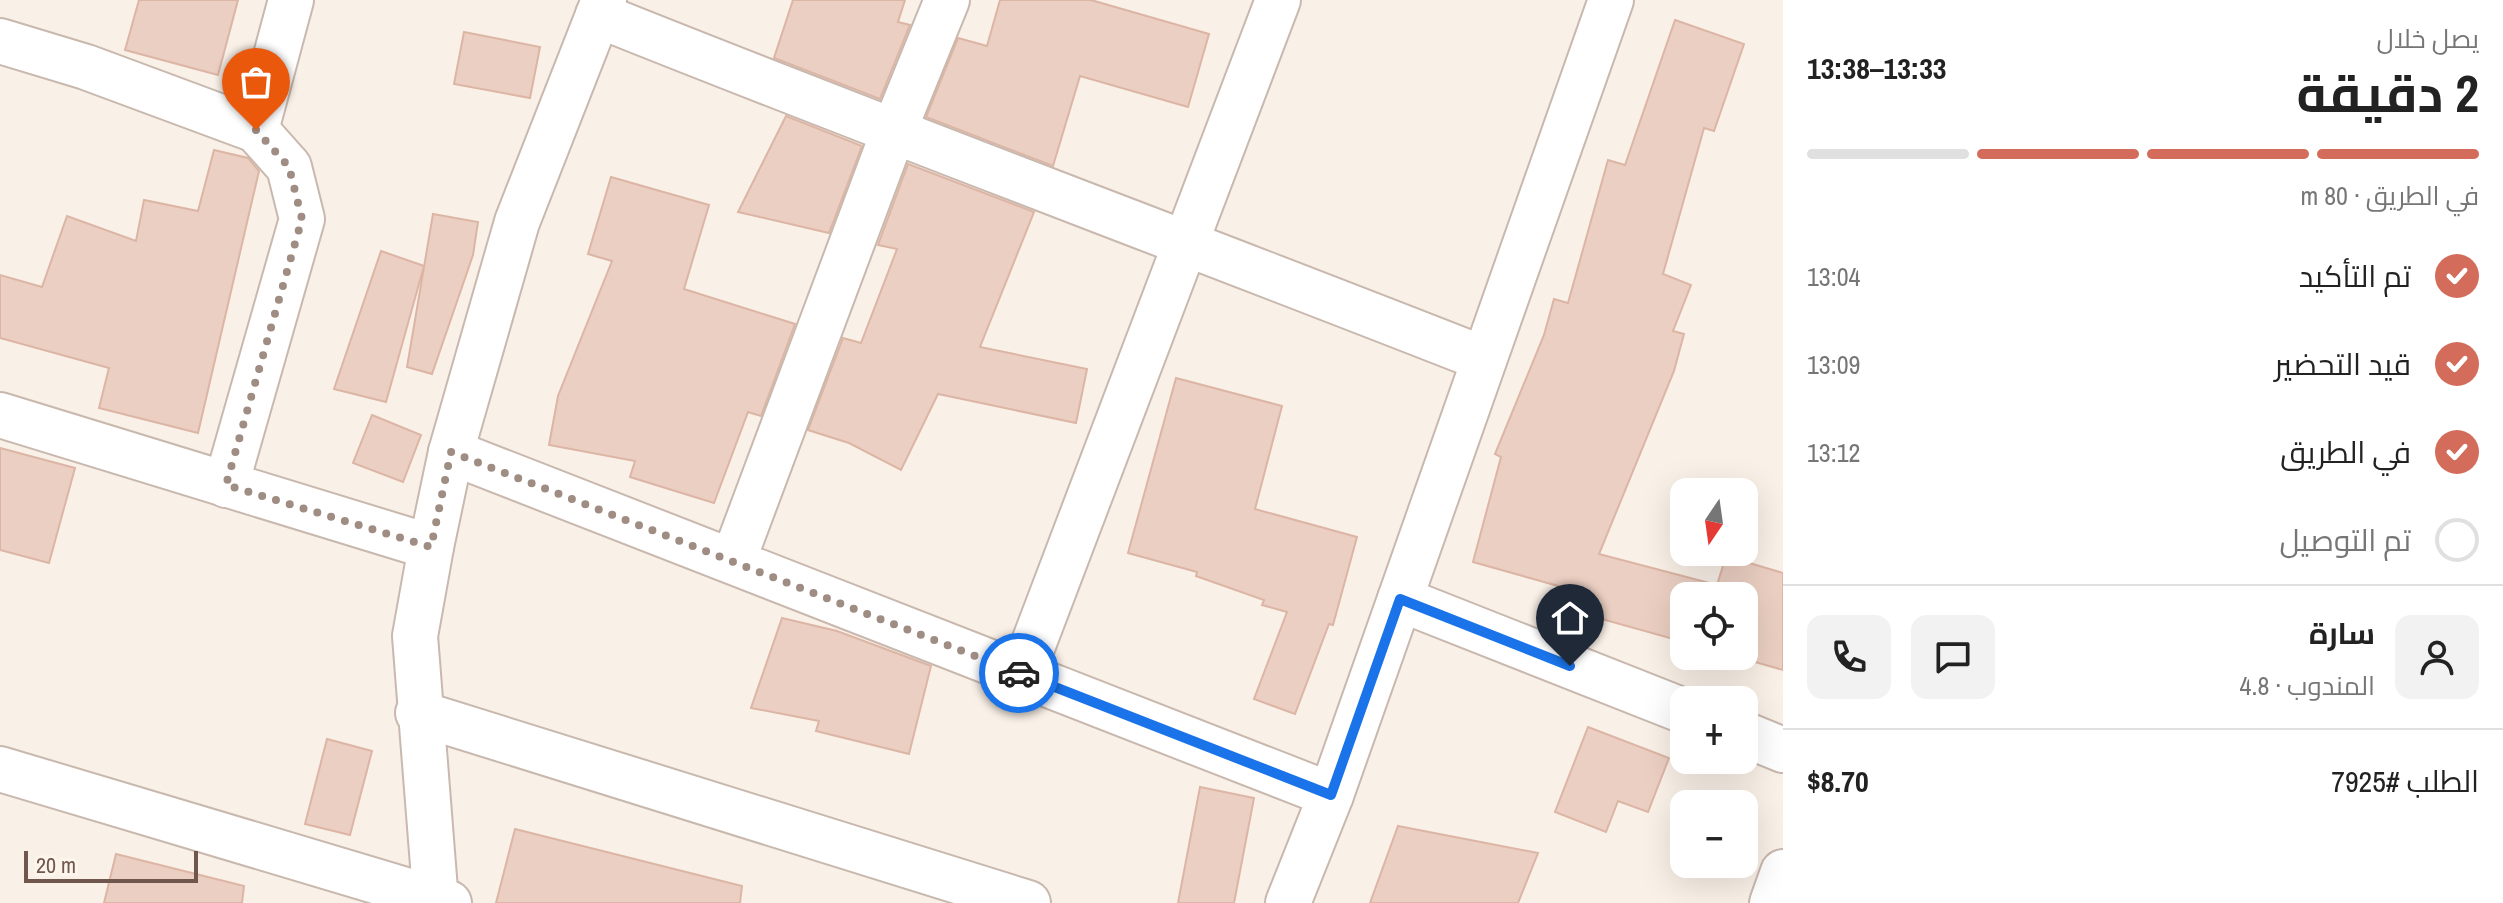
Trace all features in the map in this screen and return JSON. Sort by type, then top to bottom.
[{"type":"street","points":[[256,130],[291,0]]},
{"type":"street","points":[[733,561],[893,133],[947,0]]},
{"type":"street","points":[[1022,674],[1278,0]]},
{"type":"street","points":[[1288,903],[1331,795],[1611,0]]},
{"type":"street","points":[[0,769],[440,902],[418,713],[415,636],[431,547],[451,452],[517,222],[601,8],[893,133],[1186,242],[1484,359]]},
{"type":"street","points":[[0,41],[86,67],[256,130],[289,167],[302,219],[226,485]]},
{"type":"street","points":[[0,415],[431,547]]},
{"type":"street","points":[[451,452],[1331,795]]},
{"type":"street","points":[[1400,599],[1670,705]]},
{"type":"street","points":[[418,713],[1028,903]]},
{"type":"street","points":[[1758,740],[1783,750]]},
{"type":"street","points":[[1772,903],[1783,872]]},
{"type":"building","points":[[139,0],[238,0],[218,75],[125,50]]},
{"type":"building","points":[[793,0],[905,0],[898,22],[910,25],[880,99],[774,58]]},
{"type":"building","points":[[1000,0],[1091,0],[1209,34],[1188,107],[1080,76],[1053,166],[926,117],[958,38],[987,46]]},
{"type":"building","points":[[1675,20],[1744,44],[1714,131],[1704,128],[1663,274],[1691,285],[1673,331],[1684,334],[1674,371],[1599,554],[1706,582],[1670,582],[1670,638],[1566,609],[1569,589],[1473,562],[1501,457],[1495,454],[1544,335],[1554,299],[1568,303],[1608,160],[1625,165]]},
{"type":"building","points":[[464,32],[540,47],[530,98],[454,84]]},
{"type":"building","points":[[786,116],[862,146],[829,233],[738,212]]},
{"type":"building","points":[[214,150],[248,158],[259,171],[198,433],[99,408],[109,368],[0,338],[0,275],[42,287],[67,216],[136,241],[144,200],[198,211]]},
{"type":"building","points":[[908,164],[1034,212],[980,347],[1087,369],[1076,423],[938,394],[901,470],[849,443],[808,430],[843,338],[861,343],[897,249],[878,245]]},
{"type":"building","points":[[611,177],[709,205],[684,289],[795,324],[761,416],[748,412],[714,503],[630,477],[635,461],[549,445],[558,396],[612,261],[588,254]]},
{"type":"building","points":[[433,214],[478,222],[473,255],[432,374],[407,367]]},
{"type":"building","points":[[381,251],[424,266],[386,402],[334,389]]},
{"type":"building","points":[[1176,378],[1282,406],[1255,509],[1357,537],[1333,625],[1329,624],[1295,714],[1254,699],[1287,612],[1262,605],[1264,600],[1196,576],[1197,572],[1128,553]]},
{"type":"building","points":[[372,415],[421,435],[403,482],[353,463]]},
{"type":"building","points":[[0,448],[75,468],[49,563],[0,550]]},
{"type":"building","points":[[1723,566],[1758,566],[1783,573],[1783,670],[1758,663],[1758,582],[1718,582]]},
{"type":"building","points":[[782,618],[837,631],[931,666],[909,754],[816,731],[819,721],[751,708]]},
{"type":"building","points":[[1588,727],[1669,758],[1648,812],[1618,801],[1606,832],[1555,812]]},
{"type":"building","points":[[327,739],[372,751],[350,835],[305,824]]},
{"type":"building","points":[[1200,787],[1254,798],[1234,903],[1178,903]]},
{"type":"building","points":[[1398,826],[1538,853],[1518,903],[1370,903]]},
{"type":"building","points":[[515,829],[742,886],[740,903],[496,903]]},
{"type":"building","points":[[116,854],[244,886],[242,903],[104,903]]},
{"type":"way so far","points":[[256,130],[289,167],[302,219],[226,485],[431,547],[451,452],[1019,673]]},
{"type":"route","points":[[1019,673],[1331,795],[1400,599],[1570,666]]}]
